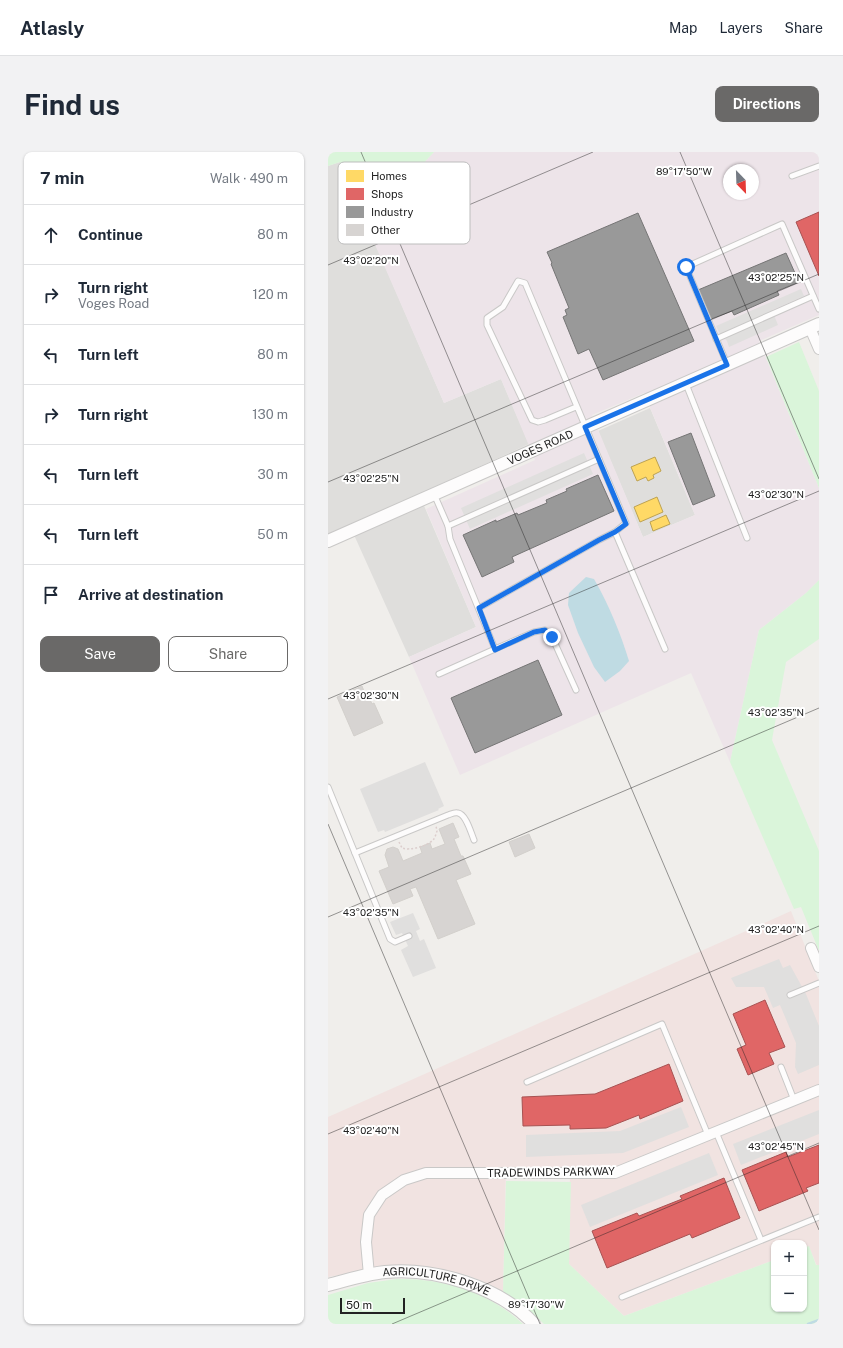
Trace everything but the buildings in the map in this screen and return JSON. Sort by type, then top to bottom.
[{"type":"street","points":[[815,326],[819,349]]},
{"type":"street","name":"VOGES ROAD","points":[[328,541],[815,326]]},
{"type":"street","points":[[811,948],[819,967]]},
{"type":"street","name":"TRADEWINDS PARKWAY","points":[[369,1275],[366,1242],[369,1216],[382,1195],[404,1180],[426,1173],[615,1173],[819,1090]]},
{"type":"street","name":"AGRICULTURE DRIVE","points":[[328,1285],[383,1272],[414,1271],[462,1281],[486,1290],[511,1305],[534,1324]]},
{"type":"lane","points":[[792,176],[819,166]]},
{"type":"lane","points":[[727,365],[686,267],[782,224],[819,309]]},
{"type":"lane","points":[[479,608],[592,543],[615,532],[626,524],[524,283],[518,281],[503,307],[486,318],[487,325],[532,420],[538,422],[545,420],[576,407]]},
{"type":"lane","points":[[716,339],[813,296]]},
{"type":"lane","points":[[685,383],[748,538]]},
{"type":"lane","points":[[448,526],[599,459]]},
{"type":"lane","points":[[434,494],[448,526],[450,539],[495,650]]},
{"type":"lane","points":[[615,532],[665,649]]},
{"type":"lane","points":[[439,674],[534,632],[545,630],[552,637],[576,690]]},
{"type":"lane","points":[[328,787],[390,939],[395,942],[409,936]]},
{"type":"lane","points":[[355,853],[457,812],[462,814],[464,817],[474,840]]},
{"type":"lane","points":[[790,995],[819,983]]},
{"type":"lane","points":[[527,1082],[662,1024],[761,1240]]},
{"type":"lane","points":[[781,1067],[794,1100]]},
{"type":"lane","points":[[622,1297],[819,1217]]},
{"type":"path","points":[[396,836],[402,848],[410,850],[419,847],[434,839],[438,831],[434,821]]},
{"type":"shaded area","points":[[434,152],[819,152],[819,315],[759,341],[819,488],[819,580],[806,593],[759,630],[730,762],[691,673],[460,775],[409,657],[476,627],[426,509],[535,460],[501,379],[444,403],[375,244],[470,244],[470,162],[425,162]],"holes":[[[644,393],[695,515],[643,537],[592,415]]]},
{"type":"shaded area","points":[[338,163],[338,244],[375,244],[444,403],[501,379],[529,444],[419,494],[476,627],[409,657],[350,526],[328,535],[328,166]]},
{"type":"shaded area","points":[[801,289],[804,296],[772,310],[778,325],[729,347],[727,341],[716,326]]},
{"type":"shaded area","points":[[650,408],[695,515],[643,537],[598,431]]},
{"type":"shaded area","points":[[584,453],[593,474],[470,529],[461,508]]},
{"type":"shaded area","points":[[425,762],[444,806],[438,809],[439,810],[385,832],[384,830],[378,832],[360,789]]},
{"type":"shaded area","points":[[791,911],[819,981],[819,1265],[817,1266],[809,1247],[807,1247],[807,1240],[771,1240],[771,1261],[624,1316],[569,1264],[570,1168],[506,1167],[503,1292],[467,1275],[428,1267],[390,1266],[328,1277],[328,1117]]},
{"type":"shaded area","points":[[413,913],[420,929],[416,931],[420,941],[424,939],[436,968],[413,977],[401,950],[408,946],[402,933],[396,935],[390,922]]},
{"type":"shaded area","points":[[779,959],[783,968],[790,965],[806,994],[819,1026],[819,1065],[798,1074],[795,1067],[796,1043],[780,1005],[773,1008],[764,987],[736,987],[731,978]]},
{"type":"shaded area","points":[[681,1107],[689,1127],[623,1153],[526,1157],[526,1135],[620,1131]]},
{"type":"shaded area","points":[[819,1110],[819,1134],[741,1165],[733,1144]]},
{"type":"shaded area","points":[[709,1153],[718,1175],[590,1227],[581,1205]]},
{"type":"green space","points":[[328,152],[434,152],[425,162],[338,162],[328,166]]},
{"type":"green space","points":[[799,342],[819,391],[819,488],[766,357]]},
{"type":"green space","points":[[819,580],[819,639],[786,662],[772,740],[819,851],[819,951],[801,907],[794,909],[730,762],[759,630],[806,593]]},
{"type":"green space","points":[[506,1181],[571,1182],[569,1264],[624,1316],[771,1261],[771,1312],[807,1312],[807,1247],[809,1246],[816,1265],[819,1265],[819,1324],[544,1324],[528,1309],[503,1292]]},
{"type":"green space","points":[[397,1279],[431,1281],[464,1289],[495,1303],[523,1324],[328,1324],[328,1295],[368,1283]]},
{"type":"water","points":[[586,577],[594,579],[605,599],[618,629],[629,661],[620,671],[605,682],[594,667],[578,633],[568,605],[569,593]]},
{"type":"waterway","points":[[808,1324],[819,1320]]},
{"type":"route","points":[[552,637],[545,630],[534,632],[495,650],[479,608],[615,532],[626,524],[585,427],[727,365],[686,267]]}]
